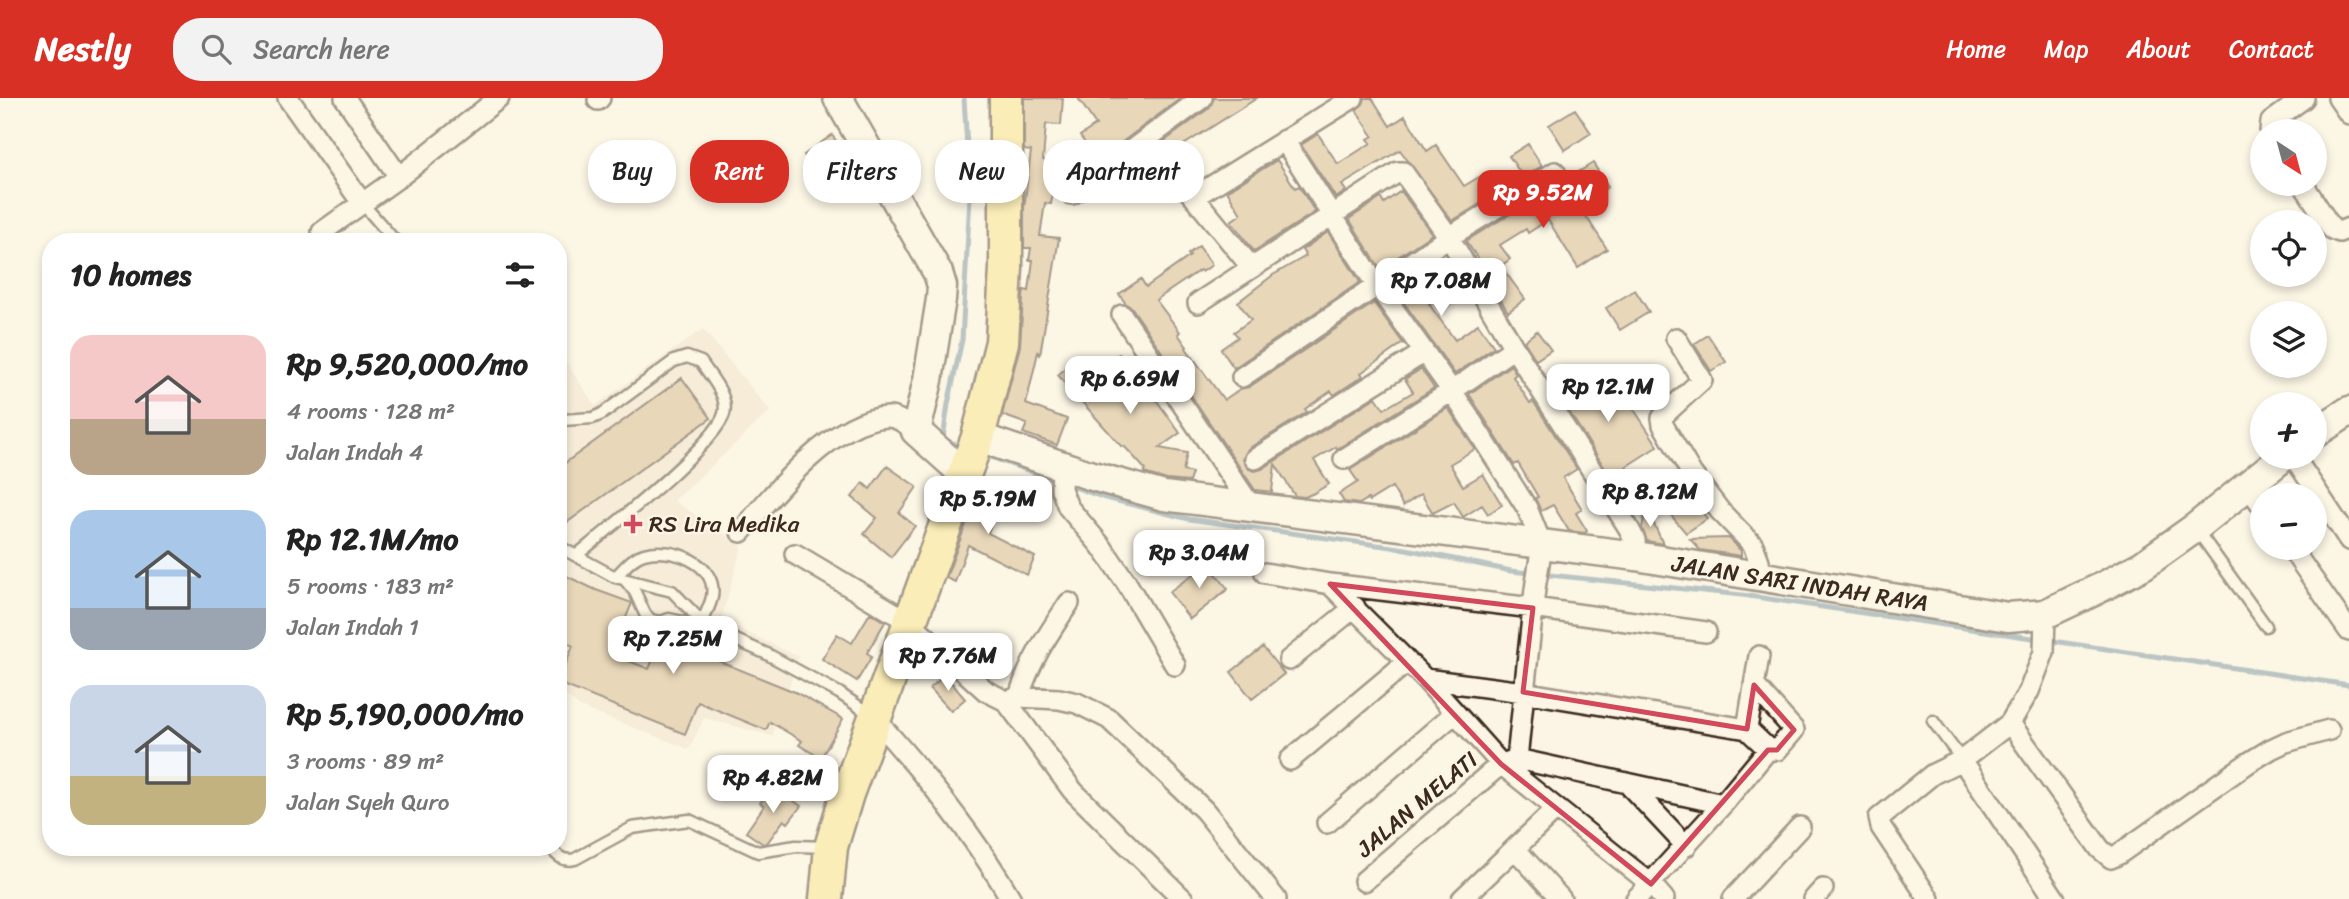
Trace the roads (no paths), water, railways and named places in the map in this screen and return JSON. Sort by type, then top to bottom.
[{"type":"main road","points":[[826,899],[831,847],[874,718],[971,454],[1002,342],[1006,268],[1006,98]]},
{"type":"street","points":[[288,98],[362,202]]},
{"type":"street","points":[[345,98],[399,177]]},
{"type":"street","points":[[323,232],[399,177],[499,98]]},
{"type":"street","points":[[838,98],[933,261],[942,286],[928,380],[916,432]]},
{"type":"street","points":[[1145,140],[1202,98]]},
{"type":"street","points":[[1204,191],[1353,98]]},
{"type":"street","points":[[2275,119],[2304,98]]},
{"type":"street","points":[[2338,98],[2349,114]]},
{"type":"street","points":[[1284,140],[1377,286],[1452,391],[1527,508],[1541,551],[1523,692],[1509,762]]},
{"type":"street","points":[[1198,303],[1401,171],[1449,237],[1514,348],[1628,527],[1637,547],[1636,556]]},
{"type":"street","points":[[1242,377],[1449,237],[1555,172]]},
{"type":"street","points":[[2311,196],[2332,229],[2339,232],[2349,228]]},
{"type":"street","points":[[1199,203],[1252,268]]},
{"type":"street","points":[[1122,315],[1251,506]]},
{"type":"street","points":[[1676,338],[1702,380],[1665,414],[1662,418],[1663,425],[1692,474],[1713,502],[1732,526],[1753,545],[1759,561],[1760,578]]},
{"type":"street","points":[[1344,459],[1452,391],[1514,348]]},
{"type":"street","points":[[1255,459],[1423,353]]},
{"type":"street","points":[[2327,425],[2349,411]]},
{"type":"street","points":[[741,532],[764,504],[826,442],[859,423],[888,417],[900,420],[916,432],[971,454]]},
{"type":"street","name":"JALAN SARI INDAH RAYA","points":[[971,454],[1062,477],[1164,496],[1251,506],[1541,551],[1636,556],[2045,622]]},
{"type":"street","points":[[2302,469],[2349,540]]},
{"type":"street","points":[[1062,477],[1068,507],[1101,546],[1126,582],[1175,665]]},
{"type":"street","points":[[1930,899],[1881,827],[1879,818],[1933,774],[1962,760],[2010,723],[2029,691],[2044,652],[2045,622],[2143,565],[2195,528],[2250,499]]},
{"type":"street","points":[[795,554],[911,623],[986,691],[1012,699],[1059,699],[1077,703],[1109,719],[1204,810],[1276,899]]},
{"type":"street","points":[[2299,560],[2349,631]]},
{"type":"street","points":[[1265,573],[1330,584],[1534,598],[1706,632]]},
{"type":"street","points":[[1330,584],[1425,679],[1455,713],[1556,809],[1657,892]]},
{"type":"street","points":[[1012,699],[1069,603]]},
{"type":"street","points":[[1289,660],[1355,607]]},
{"type":"street","points":[[1747,729],[1759,656]]},
{"type":"street","points":[[1290,760],[1407,662]]},
{"type":"street","points":[[1425,679],[1523,692],[1747,729],[1767,750],[1777,750],[1794,730],[1754,685]]},
{"type":"street","points":[[1012,699],[1073,791],[1183,899]]},
{"type":"street","points":[[1327,823],[1455,713]]},
{"type":"street","points":[[874,718],[947,803],[1011,899]]},
{"type":"street","points":[[2010,723],[2100,849],[2111,858],[2271,749],[2329,730]]},
{"type":"street","points":[[1636,899],[1657,892],[1686,846],[1767,750]]},
{"type":"street","points":[[1962,760],[2055,899]]},
{"type":"street","points":[[1509,762],[1723,804]]},
{"type":"street","name":"JALAN MELATI","points":[[1364,881],[1509,762]]},
{"type":"street","points":[[1628,784],[1686,846]]},
{"type":"street","points":[[1467,897],[1556,809]]},
{"type":"street","points":[[1733,899],[1800,827]]},
{"type":"street","points":[[1515,849],[1561,899]]},
{"type":"lane","points":[[362,202],[389,233]]},
{"type":"lane","points":[[567,419],[587,419],[602,414],[674,361],[687,357],[694,357],[701,362],[725,402],[724,414],[706,442],[578,555]]},
{"type":"lane","points":[[2195,528],[2266,626]]},
{"type":"lane","points":[[567,551],[620,579],[635,592],[645,614],[651,620],[704,625],[767,654],[826,686],[874,718]]},
{"type":"lane","points":[[620,579],[632,559],[643,554],[673,553],[687,557],[699,565],[710,583],[712,596],[704,625]]},
{"type":"lane","points":[[620,579],[672,591],[704,625]]},
{"type":"lane","points":[[1933,721],[1962,760]]},
{"type":"lane","points":[[558,856],[561,859],[575,859],[632,828],[690,820],[758,852],[796,846],[831,847]]},
{"type":"waterway","points":[[963,447],[943,439],[962,340],[970,197],[964,98]]},
{"type":"waterway","points":[[982,454],[1102,497],[1189,519],[1406,549],[1511,571],[1742,595],[2349,685]]},
{"type":"place","name":"RS Lira Medika","points":[[633,524]]}]
